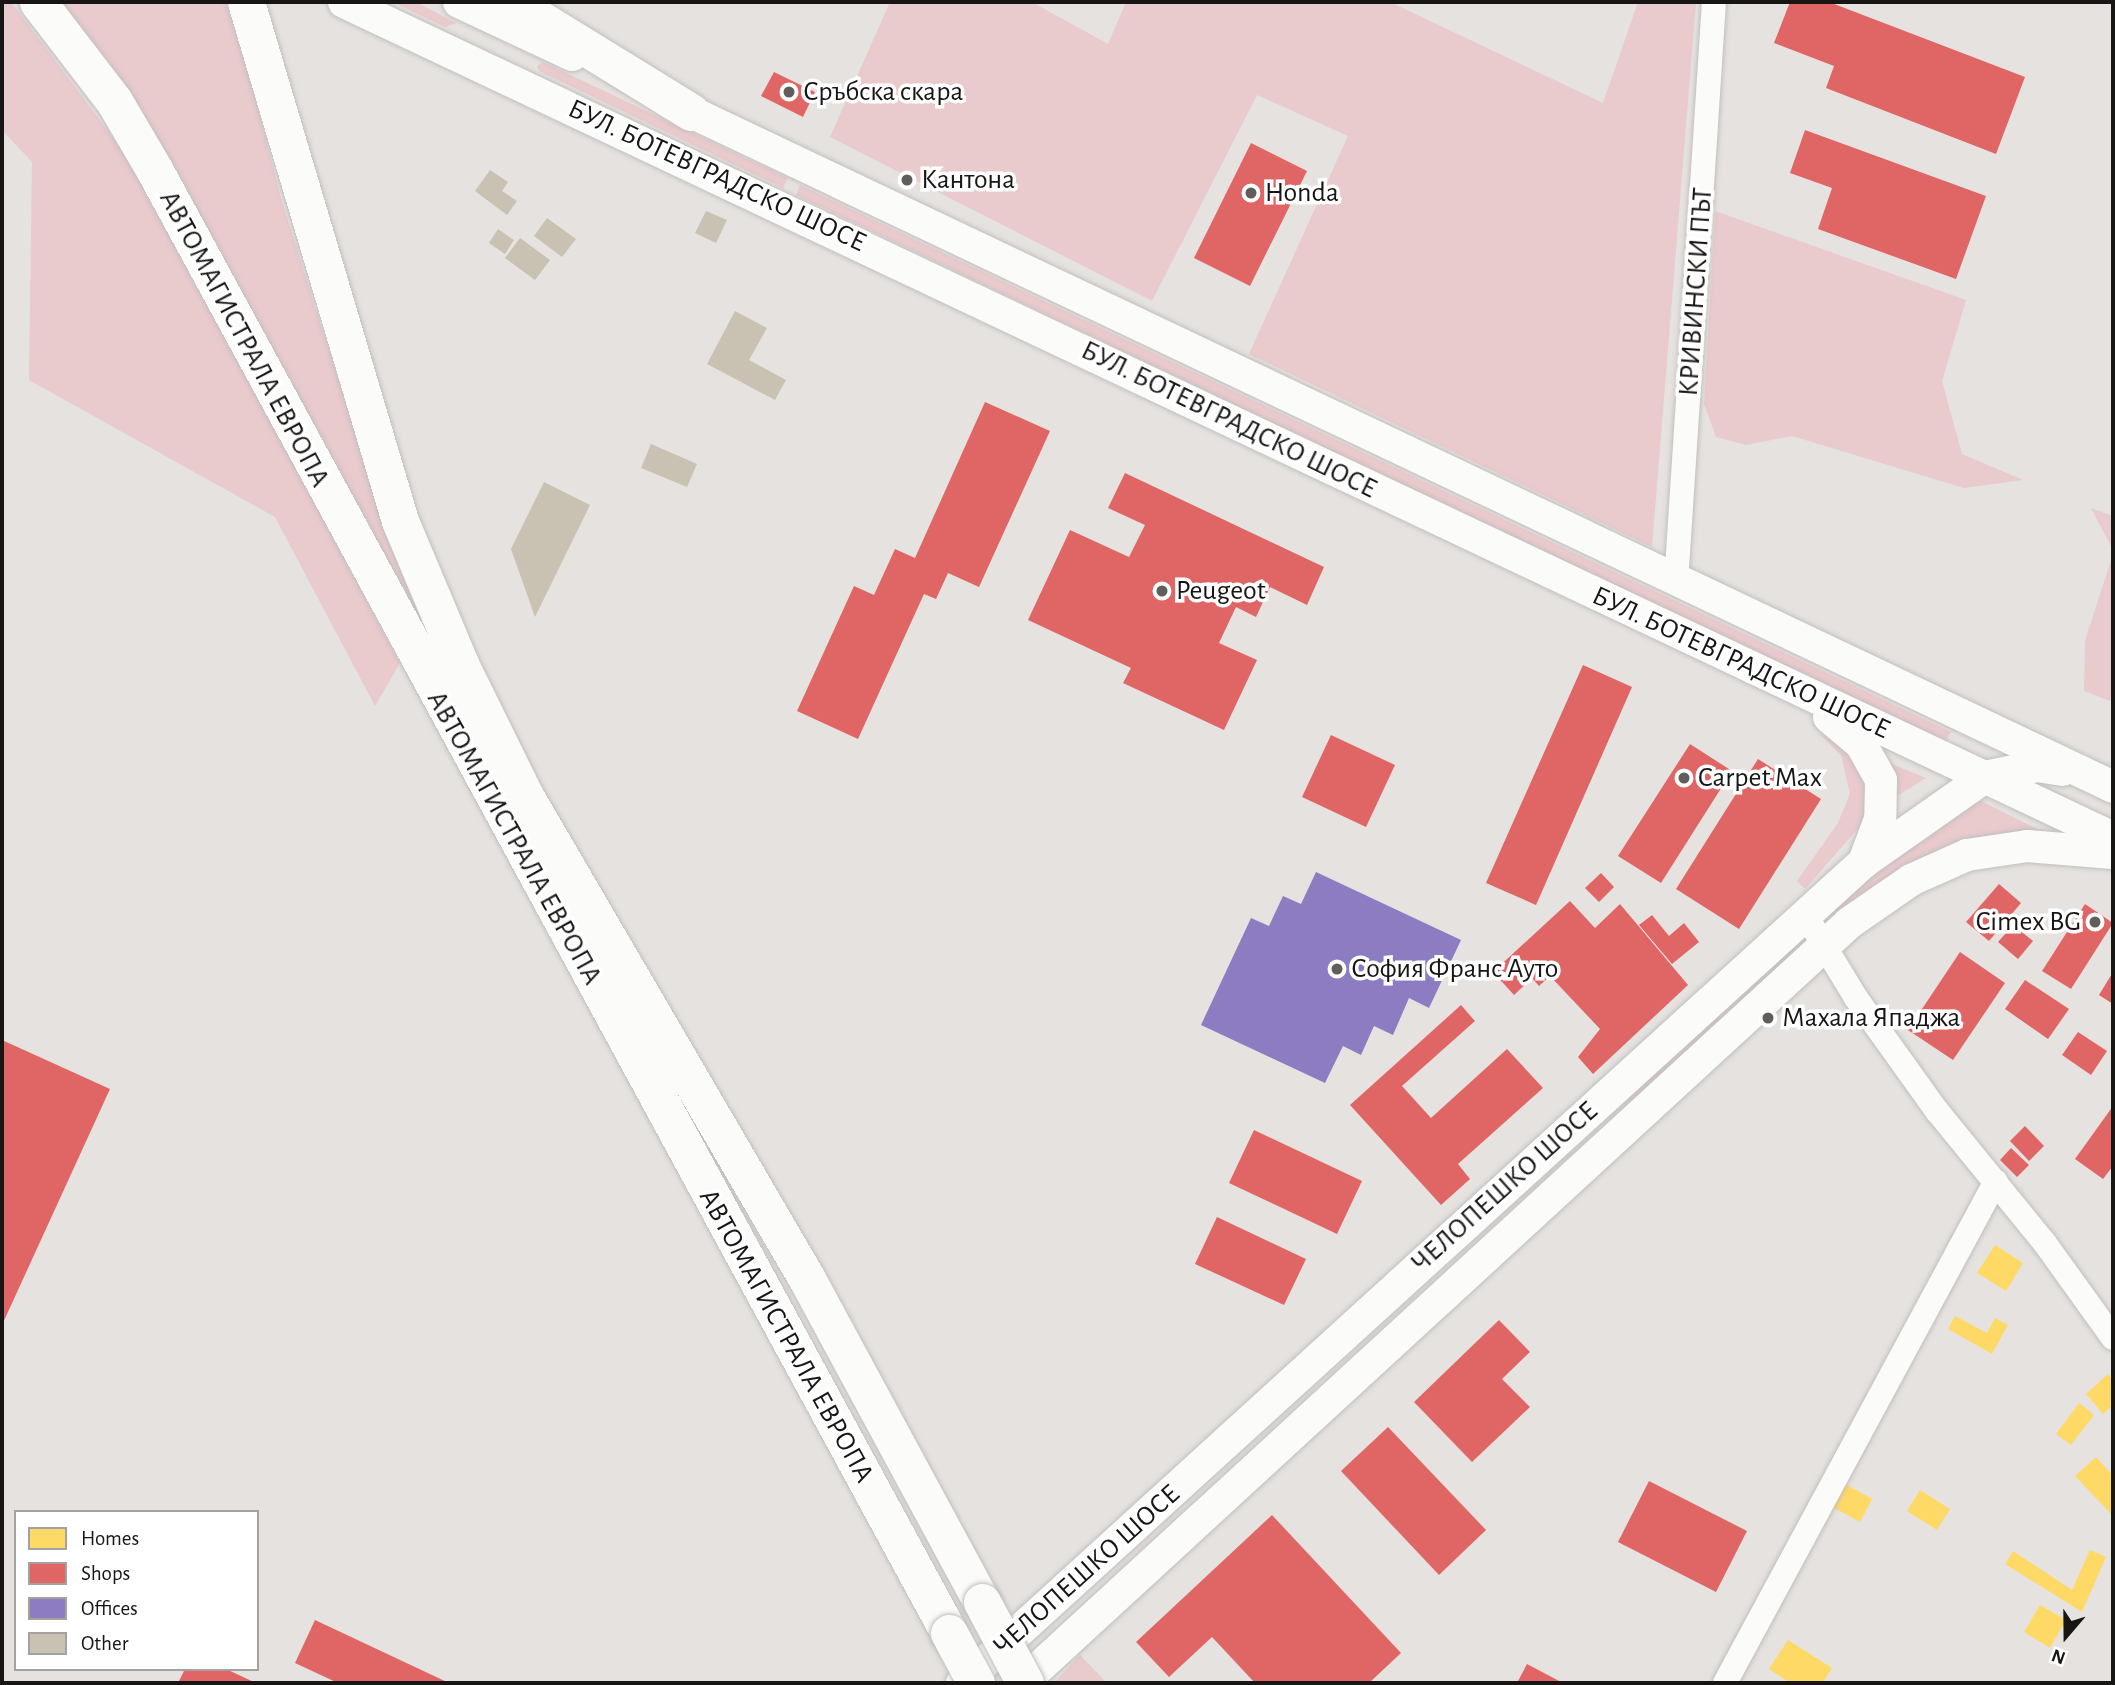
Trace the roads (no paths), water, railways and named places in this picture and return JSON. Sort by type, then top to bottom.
[{"type":"highway","name":"АВТОМАГИСТРАЛА ЕВРОПА","points":[[38,2],[114,102],[155,171],[976,1683]]},
{"type":"highway","points":[[246,2],[278,69]]},
{"type":"highway","points":[[269,2],[278,69]]},
{"type":"highway","points":[[512,2],[691,112]]},
{"type":"highway","name":"АВТОМАГИСТРАЛА ЕВРОПА","points":[[278,69],[316,176],[384,411],[476,653],[1024,1683]]},
{"type":"main road","name":"БУЛ. БОТЕВГРАДСКО ШОСЕ","points":[[344,2],[2113,838]]},
{"type":"main road","name":"БУЛ. БОТЕВГРАДСКО ШОСЕ","points":[[459,2],[1676,583],[2100,780]]},
{"type":"main road","points":[[1782,683],[1844,728],[1873,761],[1883,799],[1864,862]]},
{"type":"main road","name":"ЧЕЛОПЕШКО ШОСЕ","points":[[962,1683],[1864,862],[1985,777],[2037,766],[2100,780]]},
{"type":"main road","name":"ЧЕЛОПЕШКО ШОСЕ","points":[[1024,1683],[1824,946],[1911,880],[1967,855],[2027,846],[2113,853]]},
{"type":"street","name":"КРИВИНСКИ ПЪТ","points":[[1676,583],[1714,2]]},
{"type":"street","points":[[1805,914],[1937,1111],[1996,1181],[2113,1338]]},
{"type":"street","points":[[1725,1683],[1996,1181]]},
{"type":"place","name":"Сръбска скара","points":[[789,92]]},
{"type":"place","name":"Кантона","points":[[907,180]]},
{"type":"place","name":"Honda","points":[[1251,193]]},
{"type":"place","name":"Peugeot","points":[[1162,591]]},
{"type":"place","name":"Carpet Max","points":[[1684,778]]},
{"type":"place","name":"Cimex BG","points":[[2095,922]]},
{"type":"place","name":"София Франс Ауто","points":[[1337,969]]},
{"type":"place","name":"Махала Япаджа","points":[[1768,1018]]}]
